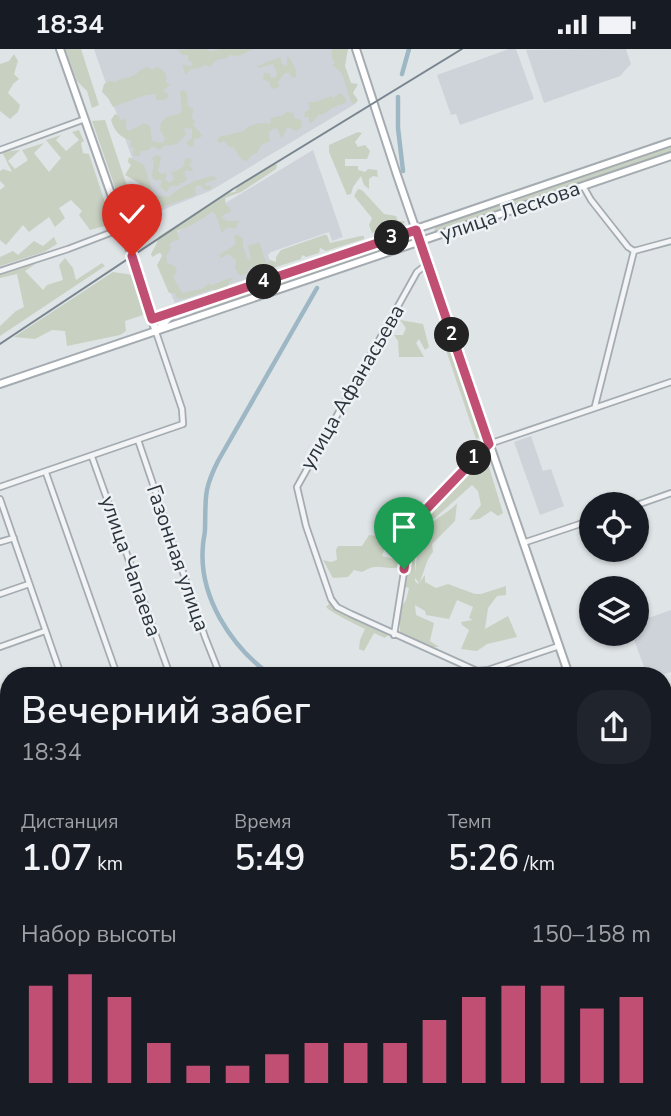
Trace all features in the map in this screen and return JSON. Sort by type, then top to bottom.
[{"type":"main road","points":[[0,384],[156,332],[123,227],[60,49]]},
{"type":"main road","points":[[356,49],[566,667]]},
{"type":"main road","name":"улица Лескова","points":[[156,332],[174,314],[671,142]]},
{"type":"main road","name":"улица Лескова","points":[[156,332],[671,156]]},
{"type":"main road","points":[[434,223],[432,231],[438,236]]},
{"type":"main road","points":[[152,319],[174,314]]},
{"type":"main road","points":[[174,314],[171,322],[180,324]]},
{"type":"street","points":[[0,150],[86,119]]},
{"type":"street","points":[[583,186],[591,200],[634,251],[671,241]]},
{"type":"street","points":[[0,271],[68,249],[123,227]]},
{"type":"street","points":[[596,407],[634,251]]},
{"type":"street","name":"улица Афанасьева","points":[[428,264],[417,272],[297,487],[306,526],[334,604],[394,635],[468,667]]},
{"type":"street","points":[[0,488],[183,424],[182,409],[156,332]]},
{"type":"street","points":[[394,635],[411,528],[489,444],[671,382]]},
{"type":"street","name":"Газонная улица","points":[[138,440],[217,667]]},
{"type":"street","name":"улица Чапаева","points":[[92,457],[167,667]]},
{"type":"street","points":[[46,473],[114,667]]},
{"type":"street","points":[[649,501],[671,493]]},
{"type":"street","points":[[0,499],[58,667]]},
{"type":"street","points":[[523,543],[579,524]]},
{"type":"street","points":[[0,542],[14,538]]},
{"type":"street","points":[[0,594],[29,583]]},
{"type":"street","points":[[0,647],[45,631]]},
{"type":"street","name":"улица Афанасьева","points":[[497,667],[559,646]]},
{"type":"shaded area","points":[[94,49],[337,49],[355,104],[210,191],[155,213],[149,207]]},
{"type":"shaded area","points":[[509,49],[516,49],[534,99],[460,125],[456,114],[451,115],[437,75]]},
{"type":"shaded area","points":[[626,49],[631,64],[620,76],[544,103],[526,50]]},
{"type":"shaded area","points":[[313,150],[343,237],[332,241],[329,232],[271,252],[268,255],[273,270],[175,303],[158,265],[165,262],[156,245]]},
{"type":"shaded area","points":[[531,436],[543,471],[551,469],[564,506],[540,515],[514,442]]},
{"type":"shaded area","points":[[671,610],[671,667],[644,667],[636,646],[649,646],[649,618]]},
{"type":"green space","points":[[65,49],[81,49],[99,105],[92,108],[87,91],[77,81]]},
{"type":"green space","points":[[207,49],[210,52],[220,49],[253,49],[239,56],[230,55],[216,60],[210,67],[204,65],[191,69],[186,75],[182,65],[192,66],[192,62],[188,60],[188,55],[182,55],[178,50]]},
{"type":"green space","points":[[332,49],[348,49],[345,66],[351,83],[358,84],[353,93],[358,100],[356,103],[353,104],[350,99],[341,73],[333,66],[335,63]]},
{"type":"green space","points":[[14,54],[18,61],[14,74],[19,79],[8,93],[20,105],[18,112],[10,119],[0,111],[0,64],[9,61]]},
{"type":"green space","points":[[287,56],[294,66],[296,77],[285,73],[278,82],[279,87],[272,89],[269,82],[263,79],[264,73],[269,73],[271,78],[276,77],[273,64],[258,68],[257,66],[280,57],[282,64],[287,66]]},
{"type":"green space","points":[[148,67],[152,70],[157,67],[165,73],[166,82],[170,85],[163,90],[168,97],[161,100],[156,99],[156,94],[146,95],[113,107],[102,92],[104,84],[130,77]]},
{"type":"green space","points":[[184,90],[187,93],[188,106],[193,109],[193,125],[202,135],[200,138],[194,139],[193,146],[190,147],[186,143],[192,137],[192,129],[184,128],[186,134],[177,143],[165,145],[160,150],[152,146],[149,150],[141,151],[139,156],[133,156],[131,140],[121,135],[112,124],[111,120],[115,114],[120,120],[126,119],[126,128],[129,131],[144,123],[150,126],[152,141],[163,143],[165,139],[160,129],[161,122],[167,117],[179,114],[182,109],[180,92]]},
{"type":"green space","points":[[341,93],[347,100],[345,103],[319,114],[312,123],[309,122],[309,117],[304,117],[305,112],[310,109],[308,102],[331,96],[333,98]]},
{"type":"green space","points":[[286,112],[294,113],[294,118],[301,120],[302,127],[296,131],[287,127],[282,139],[277,128],[271,130],[270,141],[261,145],[257,153],[247,161],[242,160],[234,148],[224,141],[217,141],[219,137],[244,131],[252,125],[270,124],[271,118]]},
{"type":"green space","points":[[105,120],[140,225],[135,230],[138,238],[133,239],[92,121]]},
{"type":"green space","points":[[79,130],[84,141],[81,143],[83,153],[89,154],[112,224],[90,230],[79,215],[82,211],[71,200],[59,208],[65,218],[55,227],[49,217],[29,232],[23,225],[6,245],[0,240],[0,190],[5,186],[0,181],[0,171],[3,169],[12,172],[2,152],[20,150],[8,161],[15,169],[28,160],[22,150],[44,143],[34,153],[49,172],[61,158],[46,140],[61,135],[56,140],[66,151],[79,140],[72,132]]},
{"type":"green space","points":[[358,132],[362,133],[355,142],[358,147],[365,145],[370,151],[367,159],[345,159],[345,166],[358,166],[358,170],[365,172],[368,169],[377,170],[378,177],[369,179],[369,189],[364,185],[361,176],[351,194],[347,195],[329,152],[329,145]]},
{"type":"green space","points":[[671,145],[671,154],[437,233],[434,231],[436,226]]},
{"type":"green space","points":[[157,155],[161,157],[158,171],[161,174],[167,173],[165,180],[170,183],[174,179],[171,171],[183,167],[188,158],[192,160],[189,166],[193,172],[184,172],[187,179],[184,183],[170,186],[167,192],[160,186],[162,180],[154,180],[152,176],[152,158]]},
{"type":"green space","points":[[129,157],[144,165],[154,195],[169,197],[195,181],[213,176],[217,179],[205,183],[206,186],[211,186],[211,189],[205,190],[200,185],[195,187],[196,195],[148,212],[140,202],[139,183],[125,175],[131,165],[128,162]]},
{"type":"green space","points":[[275,163],[276,169],[241,192],[225,198],[226,206],[230,207],[231,212],[222,218],[239,221],[236,228],[226,228],[222,233],[215,213],[212,212],[177,231],[179,240],[169,244],[171,248],[166,256],[167,263],[175,266],[177,272],[173,277],[182,293],[233,277],[227,287],[216,291],[212,289],[184,299],[177,298],[175,293],[169,293],[157,265],[163,254],[152,257],[151,254],[158,237],[227,193],[235,192],[237,187]]},
{"type":"green space","points":[[358,189],[384,214],[396,216],[398,221],[405,223],[372,233],[369,225],[372,218],[354,196]]},
{"type":"green space","points":[[237,234],[243,239],[247,258],[251,260],[248,246],[259,242],[267,265],[270,260],[276,262],[281,250],[324,235],[327,235],[330,243],[361,236],[364,236],[364,239],[326,251],[320,248],[319,253],[306,257],[302,255],[301,259],[261,272],[253,266],[248,273],[240,276],[235,268],[236,260],[229,254],[220,258],[220,254],[236,244],[234,237]]},
{"type":"green space","points":[[409,234],[412,241],[193,316],[191,309]]},
{"type":"green space","points":[[54,237],[57,244],[44,252],[0,266],[0,257],[13,251],[18,255],[34,241],[43,246]]},
{"type":"green space","points":[[44,258],[25,271],[43,290],[47,285],[63,280],[59,265],[65,258],[73,268],[76,280],[102,263],[105,266],[0,336],[0,326],[24,307],[17,274],[0,278],[0,272]]},
{"type":"green space","points":[[113,272],[133,275],[143,315],[125,321],[126,331],[120,335],[67,346],[65,331],[52,330],[35,339],[14,337]]},
{"type":"green space","points":[[400,320],[423,324],[429,347],[425,350],[419,339],[416,343],[424,357],[399,357],[398,341],[394,335],[403,335],[406,328]]},
{"type":"green space","points":[[453,349],[471,401],[471,409],[482,433],[481,437],[476,439],[446,350]]},
{"type":"green space","points":[[472,466],[481,473],[489,467],[503,513],[498,516],[491,511],[479,519],[469,520],[481,505],[478,491],[472,485],[435,518],[417,528]]},
{"type":"green space","points":[[457,503],[455,521],[432,544],[433,552],[419,582],[425,575],[425,582],[436,588],[448,584],[475,594],[506,586],[506,595],[497,596],[488,608],[485,629],[508,616],[517,637],[487,644],[477,651],[461,649],[469,630],[461,622],[473,620],[469,618],[473,607],[457,600],[449,619],[426,615],[425,611],[415,605],[416,615],[434,623],[430,641],[439,647],[430,647],[400,634],[400,609],[409,588],[402,586],[414,535],[420,534],[415,572],[419,546],[426,529]]},
{"type":"green space","points":[[394,527],[400,535],[390,532],[382,556],[401,561],[400,567],[373,567],[362,572],[354,570],[348,577],[333,578],[323,560],[337,560],[338,546],[362,546],[369,535],[380,536]]},
{"type":"green space","points":[[330,603],[388,635],[385,638],[374,633],[364,651],[359,649],[365,629],[328,609],[326,607]]},
{"type":"waterway","points":[[402,74],[409,49]]},
{"type":"waterway","points":[[398,97],[403,171]]},
{"type":"waterway","points":[[261,667],[243,650],[220,619],[206,583],[203,564],[206,494],[218,461],[317,288]]},
{"type":"tram line","points":[[0,344],[233,189],[462,49]]},
{"type":"route","points":[[132,256],[152,319],[416,230],[489,444],[413,523],[404,569]]}]
